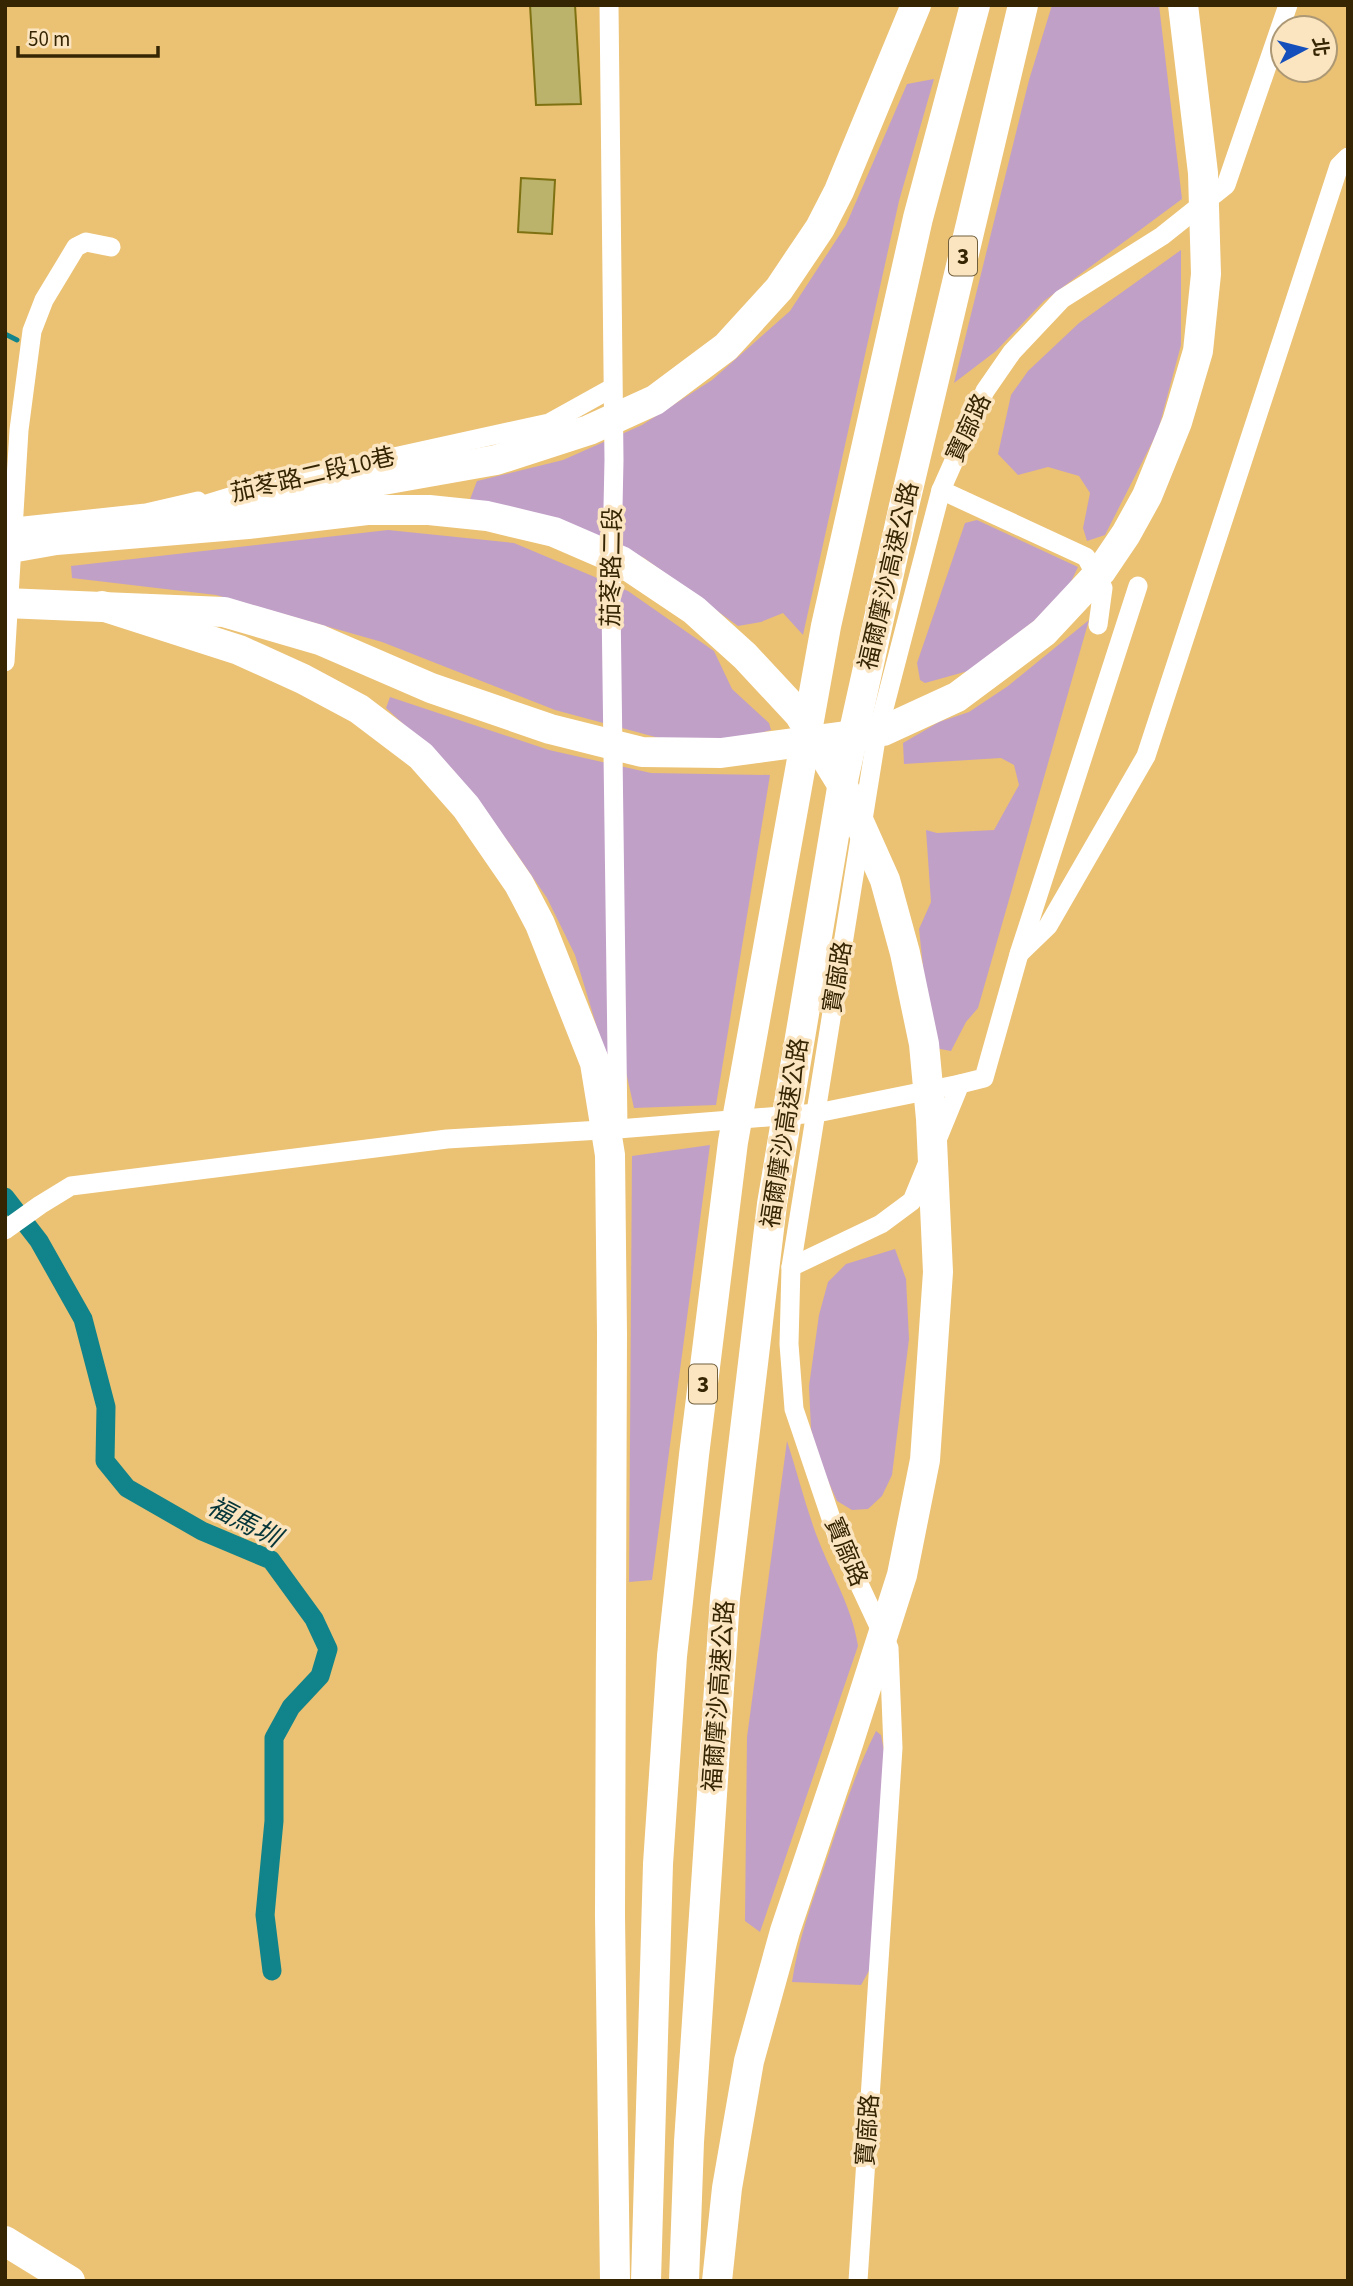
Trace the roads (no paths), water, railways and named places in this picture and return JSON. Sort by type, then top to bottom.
[{"type":"highway","points":[[135,532],[235,501],[383,480],[496,460],[589,430],[655,400],[726,346],[779,289],[813,238],[839,191],[916,5]]},
{"type":"highway","name":"福爾摩沙高速公路","points":[[646,2281],[658,1864],[672,1656],[733,1142],[826,626],[918,218],[975,5]]},
{"type":"highway","name":"福爾摩沙高速公路","points":[[684,2281],[689,2142],[725,1598],[772,1204],[844,776],[904,506],[1023,5]]},
{"type":"highway","points":[[5,603],[224,612],[320,640],[431,688],[538,725],[642,752],[721,753],[883,731],[957,697],[1044,632],[1101,571],[1147,496],[1177,422],[1198,351],[1206,274],[1203,173],[1183,5]]},
{"type":"highway","points":[[8,535],[56,540],[248,524],[367,510],[429,510],[487,516],[554,532],[621,561],[694,610],[745,656],[799,714],[843,786],[885,880],[905,953],[924,1044],[932,1119],[938,1272],[925,1460],[902,1575],[785,1931],[749,2061],[727,2188],[717,2281]]},
{"type":"highway","points":[[102,606],[239,650],[303,679],[359,709],[421,756],[466,807],[519,884],[540,924],[595,1063],[610,1155],[610,1928],[615,2281]]},
{"type":"highway","points":[[5,2241],[69,2281]]},
{"type":"street","name":"茄苳路二段","points":[[609,5],[614,460],[611,603],[618,1129]]},
{"type":"street","name":"寶廍路","points":[[858,2281],[893,1748],[889,1648],[838,1539],[794,1409],[789,1344],[791,1267],[876,739],[941,491],[985,391],[1012,352],[1062,299],[1163,236],[1226,185],[1288,5]]},
{"type":"street","points":[[1019,954],[1048,926],[1146,756],[1339,166],[1348,157]]},
{"type":"street","points":[[5,662],[8,535],[32,331],[44,300],[76,247],[86,242],[111,247]]},
{"type":"street","name":"茄苳路二段10巷","points":[[8,535],[146,513],[549,423],[612,388]]},
{"type":"street","points":[[941,491],[1086,556],[1103,589],[1098,625]]},
{"type":"street","points":[[5,1230],[71,1186],[447,1139],[817,1113],[984,1078],[1019,954],[1138,586]]},
{"type":"street","points":[[791,1267],[881,1224],[912,1201],[960,1084]]},
{"type":"waterway","points":[[5,334],[17,340]]},
{"type":"waterway","name":"福馬圳","points":[[5,1197],[39,1241],[83,1319],[106,1407],[105,1461],[127,1488],[202,1531],[271,1560],[314,1619],[328,1649],[320,1676],[291,1707],[274,1738],[274,1821],[265,1915],[272,1971]]}]
